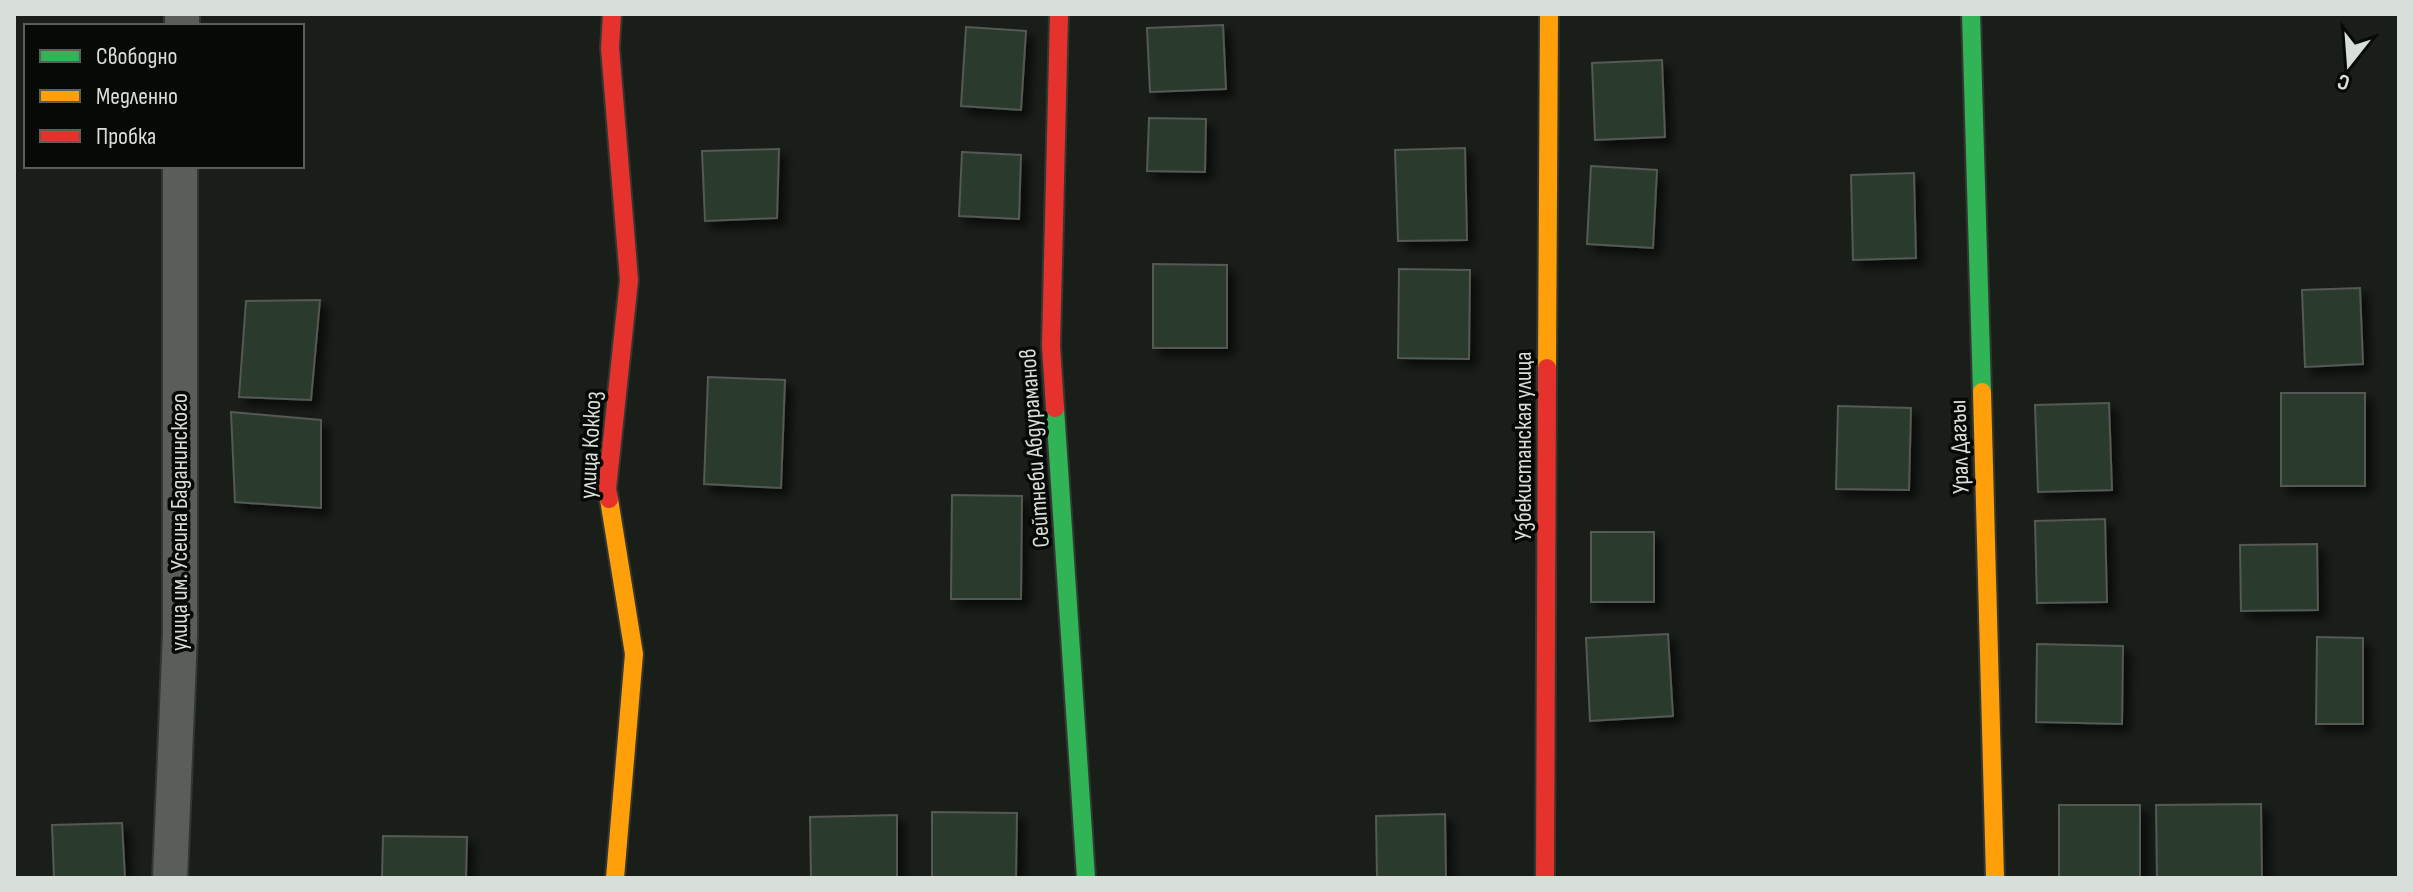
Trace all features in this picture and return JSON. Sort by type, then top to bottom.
[{"type":"street","name":"улица Коккоз","points":[[612,14],[610,48],[629,280],[607,489],[634,654],[615,878]]},
{"type":"street","name":"Сейтнеби Абдураманов","points":[[1059,14],[1051,346],[1086,878]]},
{"type":"street","name":"Узбекистанская улица","points":[[1545,878],[1549,14]]},
{"type":"street","name":"Урал Дагъы","points":[[1971,14],[1995,878]]},
{"type":"street","name":"улица им. Усеина Баданинского","points":[[170,878],[180,633],[180,168]]},
{"type":"building","points":[[1223,25],[1226,89],[1150,92],[1147,28]]},
{"type":"building","points":[[966,27],[1026,31],[1021,110],[961,106]]},
{"type":"building","points":[[1662,60],[1665,137],[1595,140],[1592,63]]},
{"type":"building","points":[[1149,118],[1206,119],[1205,172],[1147,171]]},
{"type":"building","points":[[1465,148],[1467,240],[1398,241],[1395,150]]},
{"type":"building","points":[[779,149],[777,218],[705,221],[702,151]]},
{"type":"building","points":[[962,152],[1021,155],[1019,219],[959,216]]},
{"type":"building","points":[[1591,166],[1657,170],[1653,248],[1587,244]]},
{"type":"building","points":[[1914,173],[1916,258],[1853,260],[1851,175]]},
{"type":"building","points":[[1153,264],[1227,265],[1227,348],[1153,348]]},
{"type":"building","points":[[1399,269],[1470,270],[1469,359],[1398,358]]},
{"type":"building","points":[[2360,288],[2363,364],[2305,367],[2302,290]]},
{"type":"building","points":[[320,300],[311,400],[239,397],[246,301]]},
{"type":"building","points":[[708,377],[785,380],[781,488],[704,484]]},
{"type":"building","points":[[2281,393],[2365,393],[2365,486],[2281,486]]},
{"type":"building","points":[[2109,403],[2112,490],[2038,492],[2035,405]]},
{"type":"building","points":[[1838,406],[1911,408],[1909,490],[1836,489]]},
{"type":"building","points":[[231,412],[321,420],[321,508],[235,502]]},
{"type":"building","points":[[952,495],[1022,496],[1021,599],[951,599]]},
{"type":"building","points":[[2105,519],[2107,602],[2037,603],[2035,521]]},
{"type":"building","points":[[1591,532],[1654,532],[1654,602],[1591,602]]},
{"type":"building","points":[[2317,544],[2318,610],[2241,611],[2240,545]]},
{"type":"building","points":[[1668,634],[1673,716],[1590,721],[1586,638]]},
{"type":"building","points":[[2317,637],[2363,638],[2363,724],[2316,724]]},
{"type":"building","points":[[2037,644],[2123,646],[2122,724],[2036,722]]},
{"type":"building","points":[[2261,804],[2262,878],[2157,878],[2156,805]]},
{"type":"building","points":[[2059,805],[2140,805],[2140,878],[2059,878]]},
{"type":"building","points":[[932,812],[1017,813],[1016,878],[932,878]]},
{"type":"building","points":[[1445,814],[1446,878],[1377,878],[1376,816]]},
{"type":"building","points":[[897,815],[897,878],[811,878],[810,817]]},
{"type":"building","points":[[122,823],[125,878],[54,878],[52,825]]},
{"type":"building","points":[[383,836],[467,837],[466,878],[382,878]]},
{"type":"traffic: fast","points":[[1971,14],[1982,392]]},
{"type":"traffic: fast","points":[[1055,408],[1086,878]]},
{"type":"traffic: slow","points":[[1547,368],[1549,14]]},
{"type":"traffic: slow","points":[[1982,392],[1995,878]]},
{"type":"traffic: slow","points":[[609,499],[634,654],[615,878]]},
{"type":"traffic: jam","points":[[609,499],[607,489],[629,280],[610,48],[612,14]]},
{"type":"traffic: jam","points":[[1055,408],[1051,346],[1059,14]]},
{"type":"traffic: jam","points":[[1545,878],[1547,368]]}]
